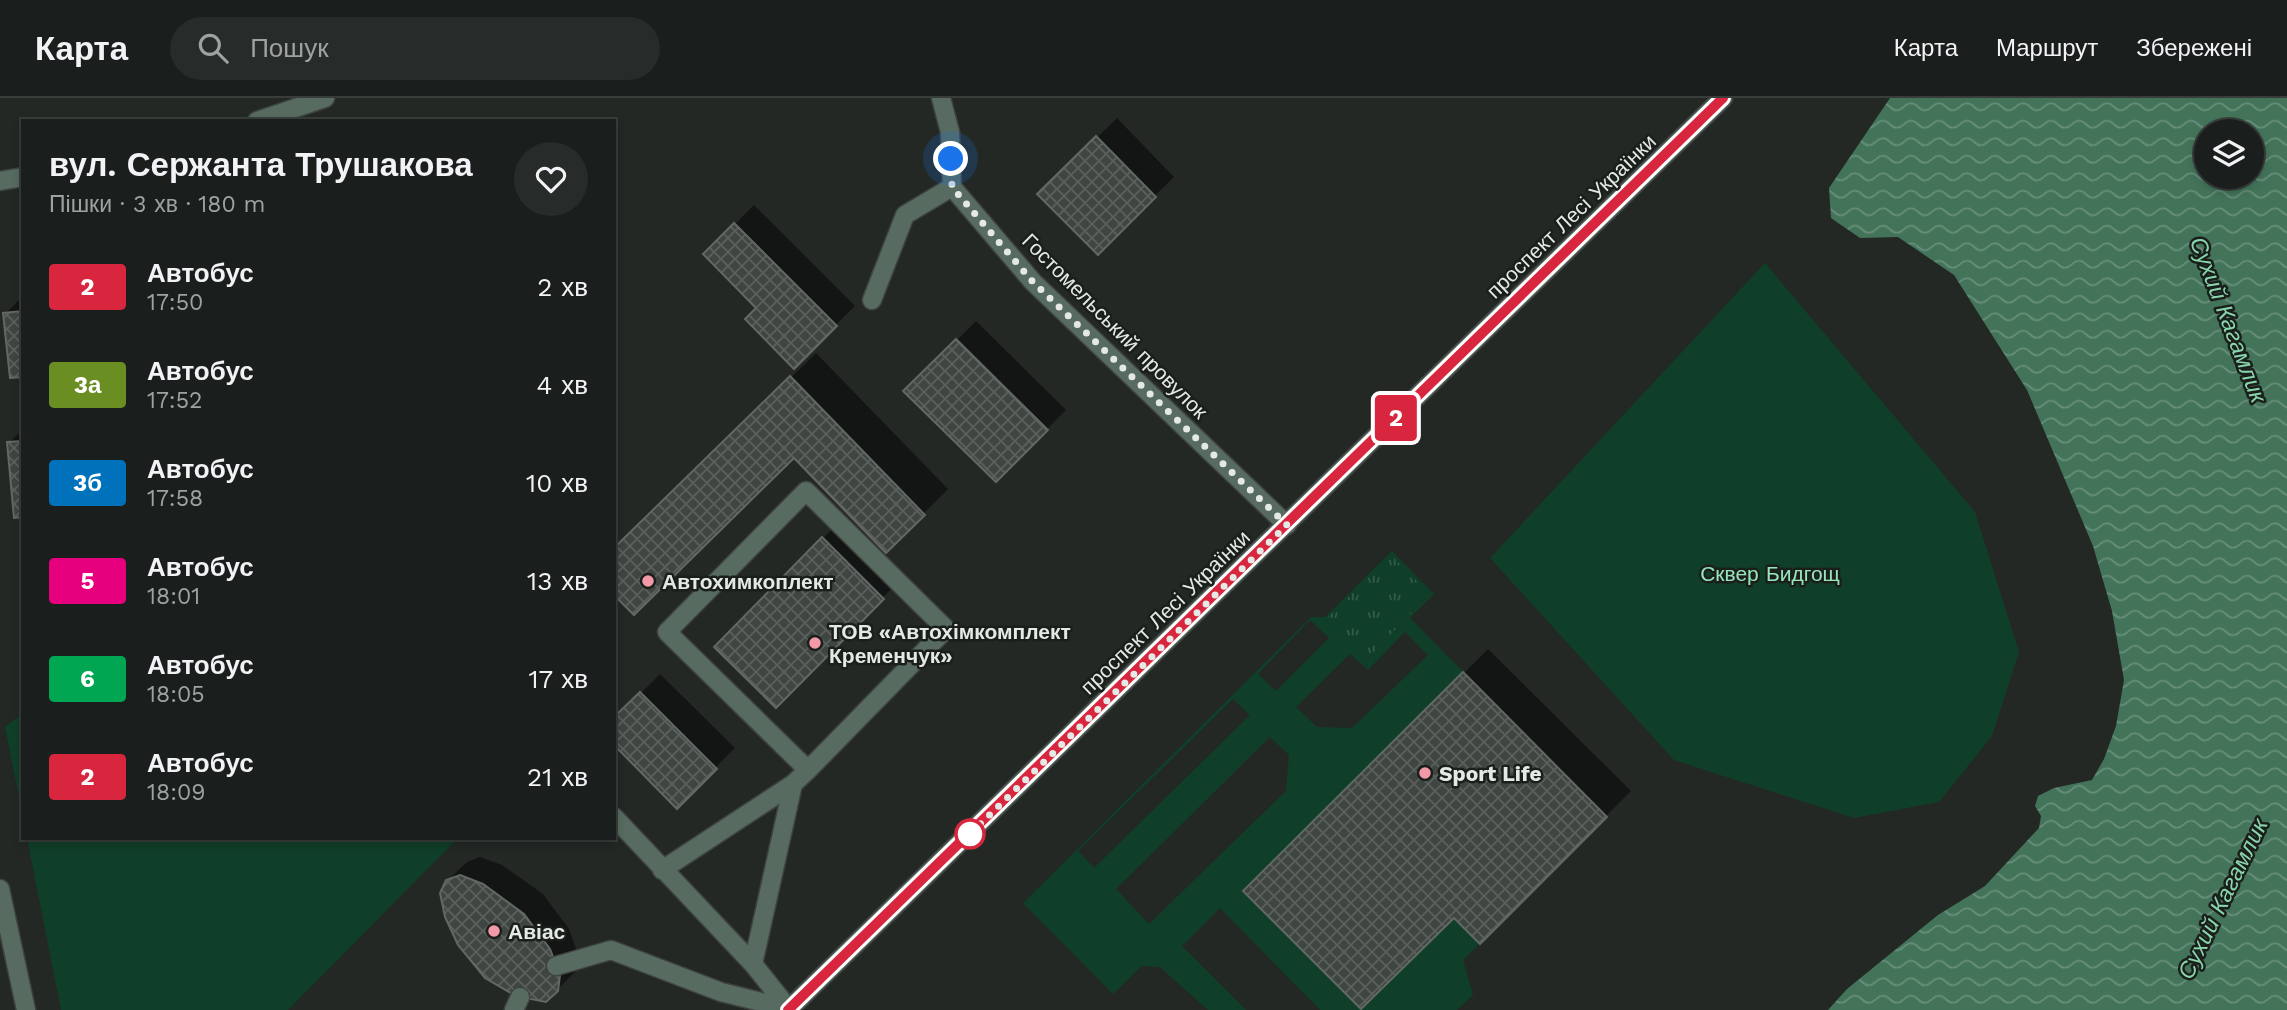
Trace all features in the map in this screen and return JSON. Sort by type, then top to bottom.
[{"type":"street","points":[[263,119],[325,98]]},
{"type":"street","points":[[872,300],[905,215],[952,187],[950,132],[941,98]]},
{"type":"street","name":"проспект Лесі Українки","points":[[788,1009],[1723,98]]},
{"type":"street","points":[[0,181],[21,177]]},
{"type":"street","name":"Гостомельський провулок","points":[[952,187],[1033,282],[1287,525]]},
{"type":"street","points":[[662,870],[793,784],[946,629],[806,491],[667,632],[807,769]]},
{"type":"street","points":[[753,964],[793,784]]},
{"type":"street","points":[[616,819],[753,964],[788,1009]]},
{"type":"street","points":[[0,889],[26,1010]]},
{"type":"street","points":[[556,966],[611,950],[721,992],[788,1009]]},
{"type":"green space","name":"Сквер Бидгощ","points":[[1765,263],[1975,512],[2019,652],[1992,736],[1939,802],[1854,818],[1674,760],[1490,558]]},
{"type":"green space","name":"Sport Life","points":[[1392,551],[1434,594],[1410,618],[1607,817],[1463,960],[1473,995],[1457,1010],[1320,1010],[1220,908],[1182,946],[1246,1010],[1208,1010],[1160,967],[1142,966],[1113,994],[1023,903],[1311,617],[1325,617]],"holes":[[[1391,555],[1430,594],[1368,658],[1328,617]],[[1310,620],[1329,638],[1276,691],[1258,674]],[[1405,632],[1428,655],[1352,728],[1317,727],[1296,707],[1350,654],[1368,670]],[[1233,699],[1250,715],[1094,868],[1078,851]],[[1270,737],[1289,755],[1286,791],[1149,924],[1116,889]]]},
{"type":"green space","points":[[1391,554],[1430,594],[1368,658],[1327,617]]},
{"type":"green space","points":[[21,715],[21,807],[5,727]]},
{"type":"green space","points":[[27,840],[456,840],[288,1010],[61,1010]]},
{"type":"water","name":"Сухий Кагамлик","points":[[1890,98],[2287,98],[2287,1010],[1828,1010],[1847,989],[1938,915],[1985,886],[2039,828],[2041,816],[2035,806],[2038,796],[2054,788],[2092,780],[2104,759],[2116,726],[2124,680],[2112,611],[2093,546],[2027,390],[1954,275],[1898,237],[1860,238],[1831,218],[1829,188]]},
{"type":"building","points":[[1096,136],[1156,197],[1098,255],[1037,194]]},
{"type":"building","points":[[734,223],[837,326],[794,369],[745,319],[756,308],[703,254]]},
{"type":"building","points":[[21,311],[21,377],[10,378],[3,313]]},
{"type":"building","points":[[956,339],[1048,430],[996,482],[903,391]]},
{"type":"building","points":[[790,376],[925,515],[886,553],[794,458],[634,615],[616,597],[616,546]]},
{"type":"building","points":[[21,441],[21,517],[14,518],[7,442]]},
{"type":"building","points":[[822,537],[884,599],[776,708],[714,647]]},
{"type":"building","points":[[1463,672],[1607,817],[1480,944],[1454,918],[1361,1009],[1243,891]]},
{"type":"building","points":[[640,692],[717,769],[677,809],[616,747],[616,715]]},
{"type":"building","name":"Авіас","points":[[460,875],[483,884],[524,914],[550,949],[560,975],[558,991],[546,1002],[516,996],[485,978],[458,945],[445,917],[440,893],[446,880]]},
{"type":"bus line","name":"2","points":[[788,1010],[1723,98]]},
{"type":"place","name":"Автохимкоплект","points":[[648,581]]},
{"type":"place","name":"ТОВ «Автохімкомплект Кременчук»","points":[[815,643]]},
{"type":"place","name":"Sport Life","points":[[1425,773]]},
{"type":"place","name":"Авіас","points":[[494,931]]},
{"type":"route","points":[[951,159],[952,187],[1033,282],[1287,525],[970,834]]}]
